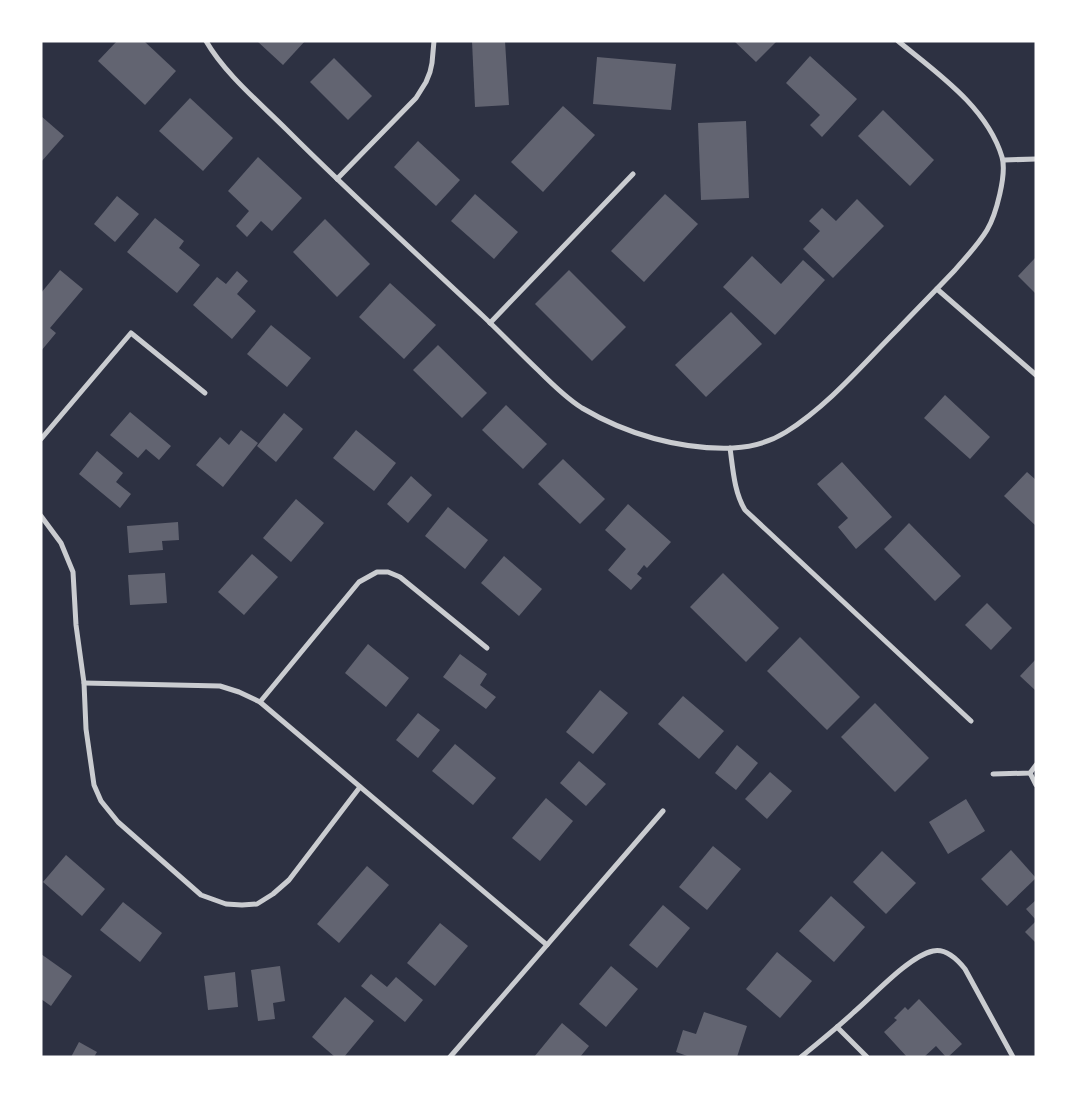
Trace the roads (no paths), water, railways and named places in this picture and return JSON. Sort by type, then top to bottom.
[{"type":"street","points":[[206,41],[230,72],[337,179],[566,396],[579,406],[637,434],[694,446],[730,448],[748,447],[764,443],[784,434],[804,420],[824,403],[937,289],[972,252],[987,230],[1002,186],[1004,160],[992,135],[977,111],[963,95],[898,41]]},
{"type":"street","points":[[337,179],[416,98],[430,72],[434,41]]},
{"type":"street","points":[[1004,160],[1036,160]]},
{"type":"street","points":[[490,323],[633,174]]},
{"type":"street","points":[[937,289],[1036,375]]},
{"type":"street","points":[[41,438],[130,333],[205,393]]},
{"type":"street","points":[[730,448],[738,495],[745,510],[971,721]]},
{"type":"street","points":[[41,516],[61,543],[73,572],[76,625],[84,683],[86,729],[94,785],[101,801],[118,822],[201,895],[226,904],[257,904],[273,894],[289,880],[360,787]]},
{"type":"street","points":[[260,702],[359,582],[377,572],[388,572],[406,581],[487,648]]},
{"type":"street","points":[[84,683],[220,686],[260,702],[547,945]]},
{"type":"street","points":[[993,774],[1030,773],[1036,766]]},
{"type":"street","points":[[1030,773],[1036,785]]},
{"type":"street","points":[[450,1057],[663,811]]},
{"type":"street","points":[[801,1057],[909,964],[928,953],[943,951],[954,957],[965,969],[1012,1057]]},
{"type":"street","points":[[837,1027],[867,1057]]}]
